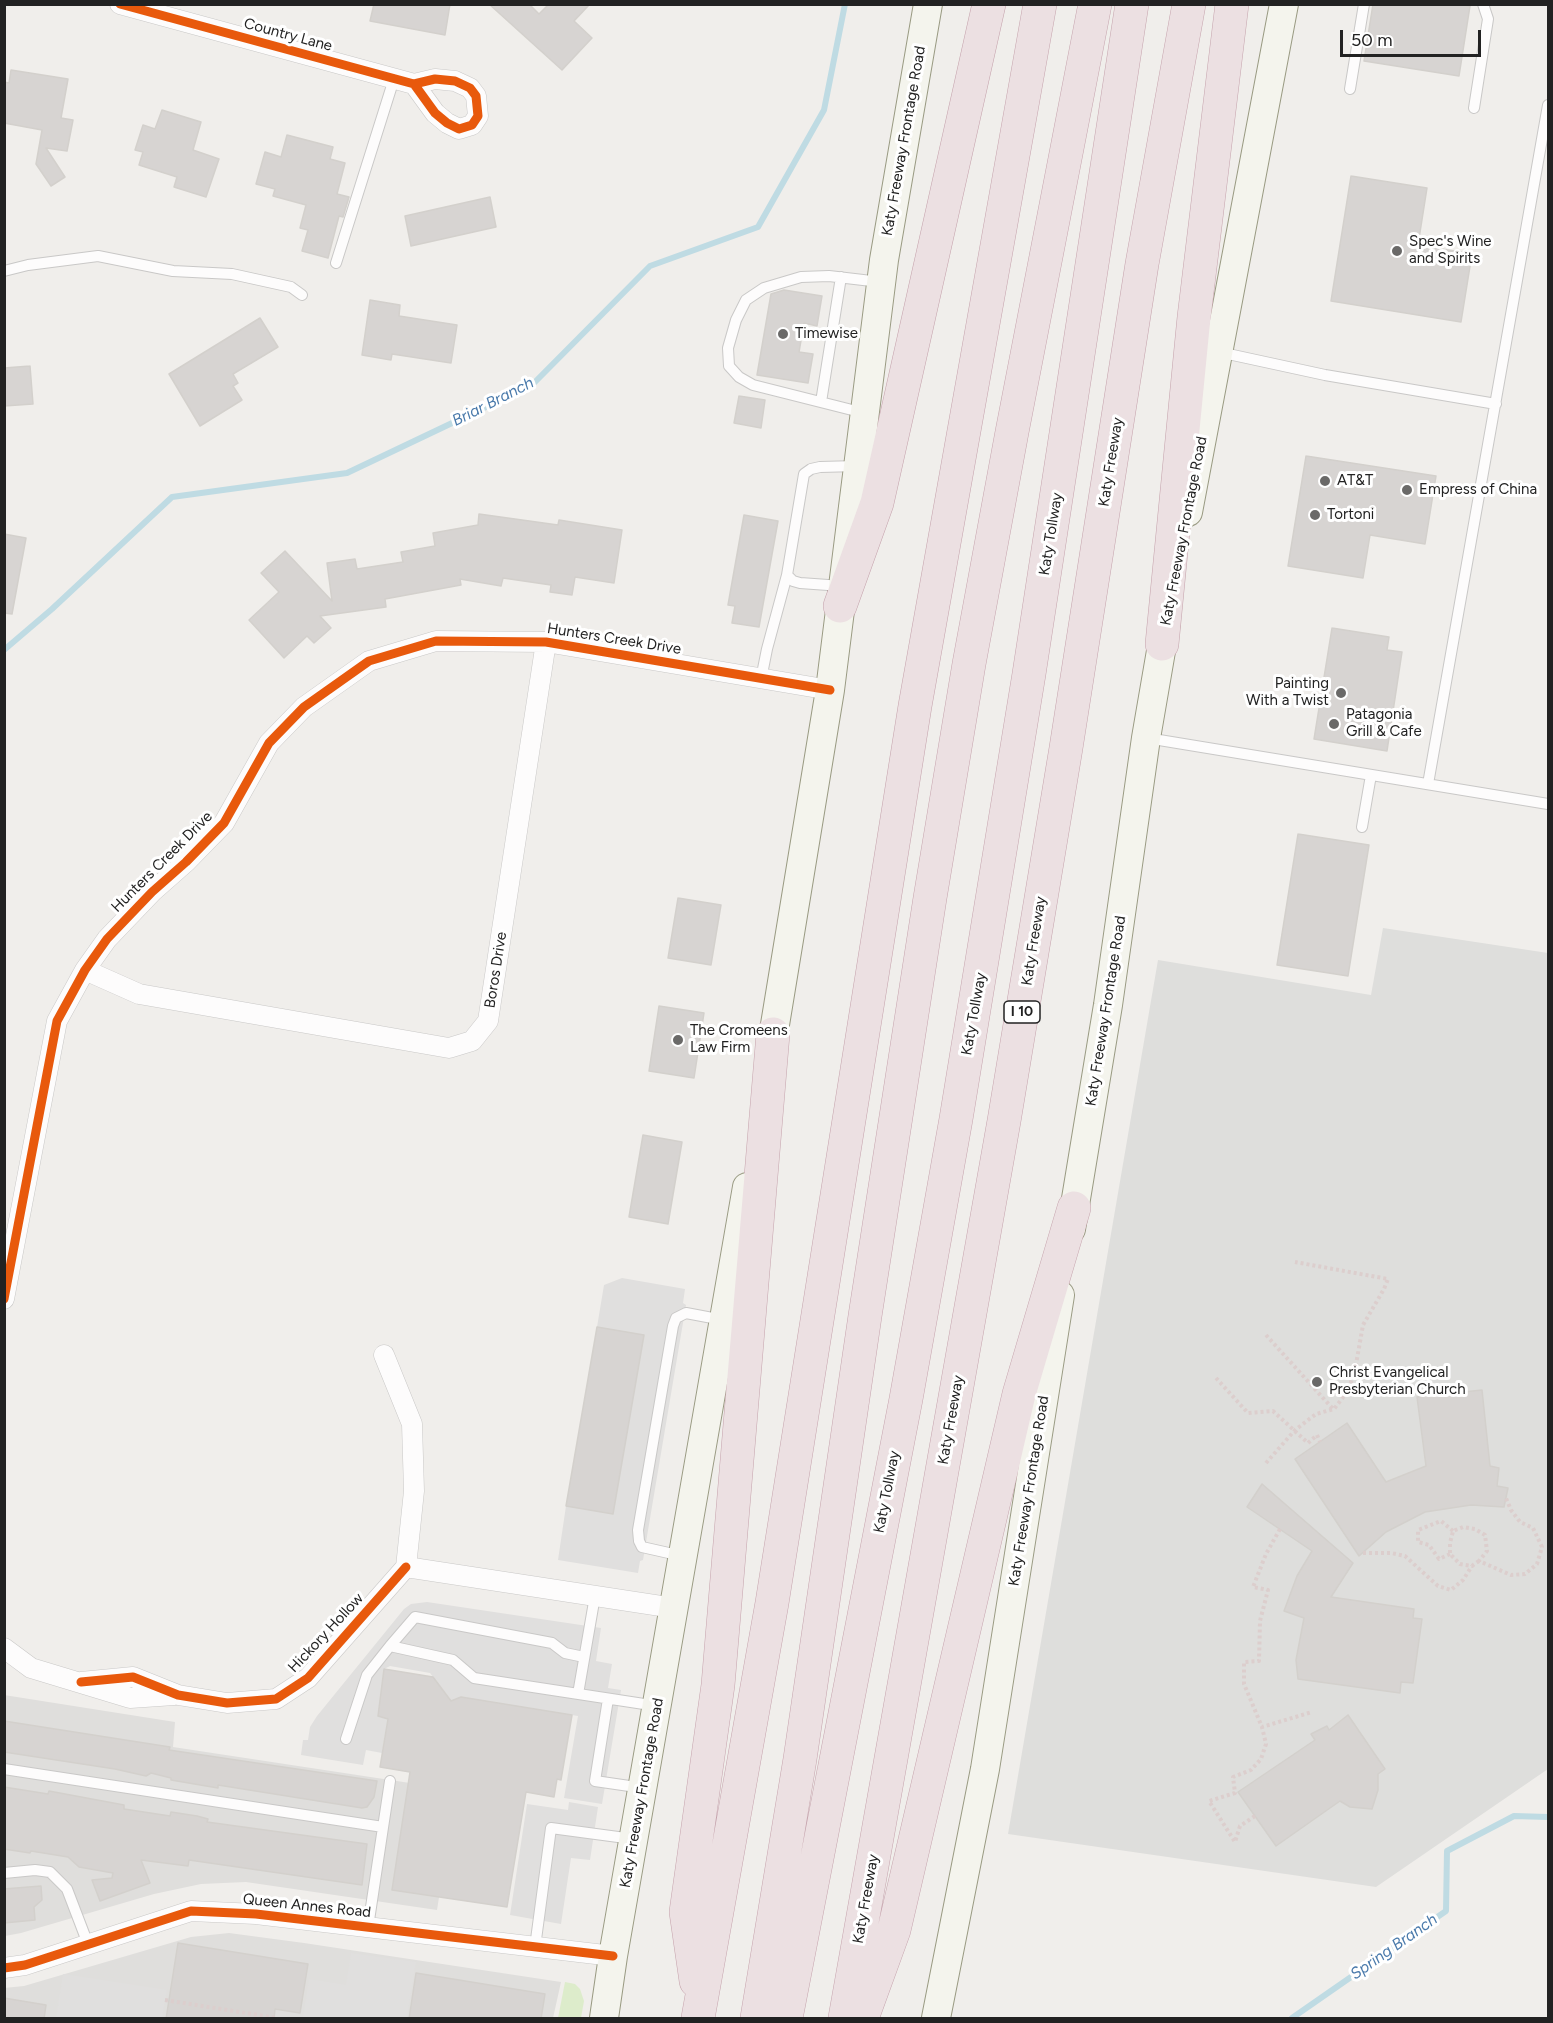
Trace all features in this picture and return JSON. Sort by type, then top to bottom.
[{"type":"highway","points":[[842,596],[877,503],[989,4]]},
{"type":"highway","points":[[699,2013],[772,1603],[913,717],[1040,4]]},
{"type":"highway","points":[[757,2019],[801,1747],[905,1052],[950,781],[1014,420],[1095,4]]},
{"type":"highway","name":"Katy Tollway","points":[[786,2019],[906,1399],[956,1119],[1029,674],[1132,4]]},
{"type":"highway","name":"Katy Freeway","points":[[845,2019],[1004,1121],[1066,748],[1142,264],[1189,4]]},
{"type":"highway","points":[[1162,644],[1194,317],[1232,4]]},
{"type":"highway","points":[[699,2013],[686,1912],[718,1684],[774,1034]]},
{"type":"highway","points":[[862,2019],[894,1930],[1019,1394],[1074,1208]]},
{"type":"main road","name":"Katy Freeway Frontage Road","points":[[604,2019],[774,1034],[830,690],[881,282],[928,4]]},
{"type":"main road","name":"Katy Freeway Frontage Road","points":[[936,2019],[985,1769],[1108,1005],[1146,738],[1162,644],[1284,4]]},
{"type":"street","name":"Country Lane","points":[[120,4],[414,84]]},
{"type":"street","name":"Hunters Creek Drive","points":[[4,1299],[57,1021],[85,970],[107,939],[224,823],[269,743],[304,707],[369,661],[435,640],[546,642],[830,690]]},
{"type":"street","name":"Boros Drive","points":[[85,970],[139,994],[449,1048],[472,1041],[488,1021],[546,642]]},
{"type":"street","points":[[384,1355],[412,1424],[414,1491],[406,1567],[674,1608]]},
{"type":"street","name":"Hickory Hollow","points":[[4,1648],[31,1668],[130,1698],[178,1695],[227,1703],[276,1699],[308,1678],[406,1567]]},
{"type":"street","name":"Queen Annes Road","points":[[4,1968],[25,1965],[190,1911],[256,1914],[614,1956]]},
{"type":"lane","points":[[1350,89],[1364,4]]},
{"type":"lane","points":[[1474,108],[1488,19],[1483,4]]},
{"type":"lane","points":[[336,262],[394,79]]},
{"type":"lane","points":[[1428,784],[1548,105]]},
{"type":"lane","points":[[4,271],[28,265],[98,256],[173,271],[232,274],[291,287],[302,295]]},
{"type":"lane","points":[[864,413],[753,385],[739,377],[729,366],[728,348],[736,320],[746,300],[764,288],[801,277],[841,277],[881,282]]},
{"type":"lane","points":[[821,402],[841,277]]},
{"type":"lane","points":[[1219,352],[1325,375],[1496,404]]},
{"type":"lane","points":[[761,679],[787,575],[804,474],[820,467],[858,466]]},
{"type":"lane","points":[[787,575],[800,583],[842,596]]},
{"type":"lane","points":[[1146,738],[1548,804]]},
{"type":"lane","points":[[1362,826],[1371,775]]},
{"type":"lane","points":[[683,1556],[642,1547],[638,1530],[671,1338],[676,1318],[686,1313],[724,1320]]},
{"type":"lane","points":[[578,1694],[595,1596]]},
{"type":"lane","points":[[346,1739],[368,1675],[415,1617],[552,1643],[565,1653],[584,1657]]},
{"type":"lane","points":[[390,1646],[453,1660],[474,1678],[657,1706]]},
{"type":"lane","points":[[608,1699],[595,1781],[643,1788]]},
{"type":"lane","points":[[4,1769],[383,1827]]},
{"type":"lane","points":[[368,1927],[390,1781]]},
{"type":"lane","points":[[535,1947],[551,1828],[634,1839]]},
{"type":"lane","points":[[4,1873],[35,1870],[50,1872],[67,1889],[88,1944]]},
{"type":"path","points":[[1266,1463],[1295,1430],[1316,1414],[1334,1409],[1348,1391],[1355,1370],[1363,1324],[1388,1279],[1295,1262]]},
{"type":"path","points":[[1266,1335],[1334,1409]]},
{"type":"path","points":[[1216,1378],[1248,1413],[1273,1411],[1308,1443],[1317,1436],[1320,1442]]},
{"type":"path","points":[[1479,1562],[1511,1575],[1525,1574],[1537,1564],[1542,1546],[1533,1528],[1520,1522],[1506,1498]]},
{"type":"path","points":[[1450,1554],[1439,1559],[1429,1545],[1418,1542],[1418,1530],[1441,1521],[1453,1531]]},
{"type":"path","points":[[1363,1553],[1391,1553],[1405,1556],[1438,1586],[1451,1590],[1463,1581],[1472,1566],[1479,1562],[1487,1551],[1485,1535],[1475,1529],[1463,1527],[1453,1531]]},
{"type":"path","points":[[1255,1816],[1240,1826],[1235,1842],[1209,1801],[1235,1793],[1233,1777],[1251,1770],[1261,1759],[1266,1744],[1262,1727],[1244,1684],[1244,1662],[1259,1660],[1260,1621],[1268,1590],[1253,1587],[1266,1554],[1280,1529]]},
{"type":"path","points":[[1453,1531],[1450,1554],[1460,1564],[1472,1566]]},
{"type":"path","points":[[1262,1727],[1312,1712]]},
{"type":"path","points":[[165,2000],[277,2019]]},
{"type":"shaded area","name":"Christ Evangelical Presbyterian Church","points":[[1383,928],[1548,953],[1548,1769],[1376,1887],[1008,1834],[1158,960],[1371,995]]},
{"type":"shaded area","points":[[622,1278],[685,1289],[683,1303],[686,1305],[643,1560],[640,1561],[638,1573],[558,1560],[566,1506],[613,1513],[644,1335],[597,1327],[604,1285]]},
{"type":"shaded area","points":[[427,1602],[601,1628],[596,1661],[612,1664],[608,1688],[621,1690],[602,1804],[564,1798],[578,1716],[461,1697],[451,1701],[430,1673],[390,1666],[384,1669],[378,1716],[388,1719],[382,1753],[366,1750],[363,1765],[301,1755],[303,1740],[308,1740],[310,1727],[317,1716],[404,1609],[411,1604]]},
{"type":"shaded area","points":[[4,1695],[175,1722],[173,1747],[456,1790],[437,1910],[246,1882],[201,1884],[154,1894],[5,1936]]},
{"type":"shaded area","points":[[569,1802],[598,1807],[590,1860],[571,1858],[561,1924],[510,1915],[527,1804],[568,1810]]},
{"type":"shaded area","points":[[229,1933],[561,1982],[553,2018],[5,2018],[4,1988],[24,1986],[191,1937]]},
{"type":"shaded area","points":[[351,1953],[416,1962],[407,2018],[303,2018],[309,1979],[346,1985]]},
{"type":"shaded area","points":[[63,1974],[167,1990],[162,2018],[56,2018]]},
{"type":"green space","points":[[565,1982],[575,1984],[580,1989],[584,2001],[581,2018],[558,2018]]},
{"type":"building","points":[[374,4],[450,4],[445,35],[370,21]]},
{"type":"building","points":[[489,4],[529,4],[539,14],[549,4],[590,4],[574,21],[592,38],[562,70]]},
{"type":"building","points":[[1373,4],[1470,6],[1459,76],[1364,61]]},
{"type":"building","points":[[11,70],[68,79],[61,118],[73,120],[67,151],[46,148],[65,177],[51,186],[36,164],[42,130],[4,123],[4,82],[9,83]]},
{"type":"building","points":[[162,110],[201,122],[193,150],[219,159],[206,197],[174,187],[177,177],[139,165],[143,152],[135,150],[143,125],[155,129]]},
{"type":"building","points":[[287,135],[333,147],[330,159],[345,163],[337,194],[349,197],[343,217],[339,216],[328,258],[302,251],[308,230],[300,228],[306,205],[273,196],[275,189],[256,184],[265,152],[281,157]]},
{"type":"building","name":"Spec's Wine and Spirits","points":[[1351,176],[1427,188],[1418,245],[1472,254],[1461,322],[1331,301]]},
{"type":"building","points":[[490,197],[496,227],[411,246],[405,216]]},
{"type":"building","points":[[784,290],[822,296],[817,326],[804,323],[799,352],[813,354],[808,383],[757,375],[771,294]]},
{"type":"building","points":[[370,300],[400,305],[399,316],[457,325],[451,363],[392,354],[391,360],[362,355]]},
{"type":"building","points":[[260,318],[278,347],[233,374],[238,383],[233,386],[242,400],[200,426],[169,374]]},
{"type":"building","points":[[30,366],[33,404],[4,406],[4,368]]},
{"type":"building","points":[[739,396],[765,400],[761,428],[734,423]]},
{"type":"building","points":[[1306,456],[1436,476],[1425,544],[1370,535],[1363,578],[1288,566]]},
{"type":"building","points":[[479,514],[558,525],[559,520],[622,530],[614,583],[575,577],[572,595],[550,592],[551,585],[503,578],[501,586],[460,579],[461,585],[385,599],[386,607],[320,616],[331,628],[314,643],[307,636],[284,658],[249,620],[279,592],[261,573],[285,551],[332,601],[327,563],[355,559],[357,569],[403,562],[401,552],[435,546],[433,533],[478,525]]},
{"type":"building","points":[[744,515],[778,521],[759,627],[732,623],[735,606],[728,605]]},
{"type":"building","points":[[4,534],[26,538],[12,614],[4,613]]},
{"type":"building","points":[[1332,628],[1389,637],[1387,650],[1402,652],[1387,751],[1314,739]]},
{"type":"building","points":[[1298,834],[1369,845],[1348,976],[1277,965]]},
{"type":"building","points":[[678,898],[721,905],[711,965],[668,958]]},
{"type":"building","points":[[659,1006],[704,1013],[694,1078],[649,1071]]},
{"type":"building","points":[[643,1135],[682,1142],[668,1224],[629,1217]]},
{"type":"building","points":[[597,1327],[644,1335],[613,1514],[566,1506]]},
{"type":"building","points":[[1482,1390],[1490,1466],[1499,1468],[1497,1486],[1508,1488],[1504,1507],[1471,1505],[1425,1512],[1386,1532],[1359,1556],[1295,1459],[1347,1423],[1386,1482],[1426,1466],[1417,1397]]},
{"type":"building","points":[[1262,1484],[1353,1563],[1331,1597],[1414,1609],[1413,1618],[1422,1619],[1413,1683],[1401,1682],[1400,1693],[1298,1679],[1296,1660],[1304,1618],[1284,1611],[1297,1576],[1312,1551],[1247,1507]]},
{"type":"building","points":[[384,1669],[433,1677],[451,1701],[461,1697],[572,1715],[561,1780],[557,1779],[554,1797],[526,1792],[507,1907],[392,1890],[410,1772],[380,1767],[388,1719],[378,1716]]},
{"type":"building","points":[[1348,1715],[1385,1769],[1378,1774],[1378,1790],[1372,1809],[1350,1807],[1340,1801],[1276,1846],[1238,1792],[1315,1740],[1311,1734],[1327,1726],[1329,1730]]},
{"type":"building","points":[[4,1721],[170,1747],[169,1750],[377,1781],[374,1797],[367,1807],[362,1808],[218,1785],[218,1788],[171,1780],[171,1778],[151,1773],[146,1776],[4,1752]]},
{"type":"building","points":[[4,1787],[48,1794],[49,1791],[124,1805],[124,1809],[170,1816],[171,1812],[208,1819],[207,1822],[367,1844],[362,1885],[189,1860],[188,1866],[141,1860],[150,1883],[100,1901],[92,1880],[112,1878],[113,1873],[79,1867],[68,1857],[4,1849]]},
{"type":"building","points":[[41,1886],[42,1900],[34,1907],[35,1920],[4,1923],[4,1889]]},
{"type":"building","points":[[178,1943],[308,1964],[300,2013],[275,2009],[274,2019],[166,2019]]},
{"type":"building","points":[[416,1973],[545,1994],[541,2019],[409,2019]]},
{"type":"building","points":[[4,1998],[46,2005],[44,2019],[4,2019]]},
{"type":"waterway","name":"Briar Branch","points":[[4,650],[52,609],[172,497],[347,473],[532,385],[650,266],[758,227],[824,110],[845,4]]},
{"type":"waterway","name":"Spring Branch","points":[[1292,2018],[1446,1911],[1447,1851],[1514,1816],[1548,1817]]},
{"type":"cycle path","points":[[120,4],[414,84],[435,79],[455,81],[470,88],[476,96],[478,116],[472,125],[459,129],[435,113],[414,84]]},
{"type":"cycle path","points":[[4,1299],[57,1021],[85,970],[107,939],[224,823],[269,743],[304,707],[369,661],[436,641],[546,642],[830,690]]},
{"type":"cycle path","points":[[81,1682],[133,1677],[178,1695],[227,1703],[276,1699],[308,1678],[406,1567]]},
{"type":"cycle path","points":[[4,1968],[25,1965],[191,1911],[256,1914],[613,1956]]},
{"type":"place","name":"Spec's Wine and Spirits","points":[[1397,251]]},
{"type":"place","name":"Timewise","points":[[783,334]]},
{"type":"place","name":"AT&T","points":[[1325,481]]},
{"type":"place","name":"Empress of China","points":[[1407,490]]},
{"type":"place","name":"Tortoni","points":[[1315,515]]},
{"type":"place","name":"Painting With a Twist","points":[[1341,693]]},
{"type":"place","name":"Patagonia Grill & Cafe","points":[[1334,724]]},
{"type":"place","name":"The Cromeens Law Firm","points":[[678,1040]]},
{"type":"place","name":"Christ Evangelical Presbyterian Church","points":[[1317,1382]]}]
